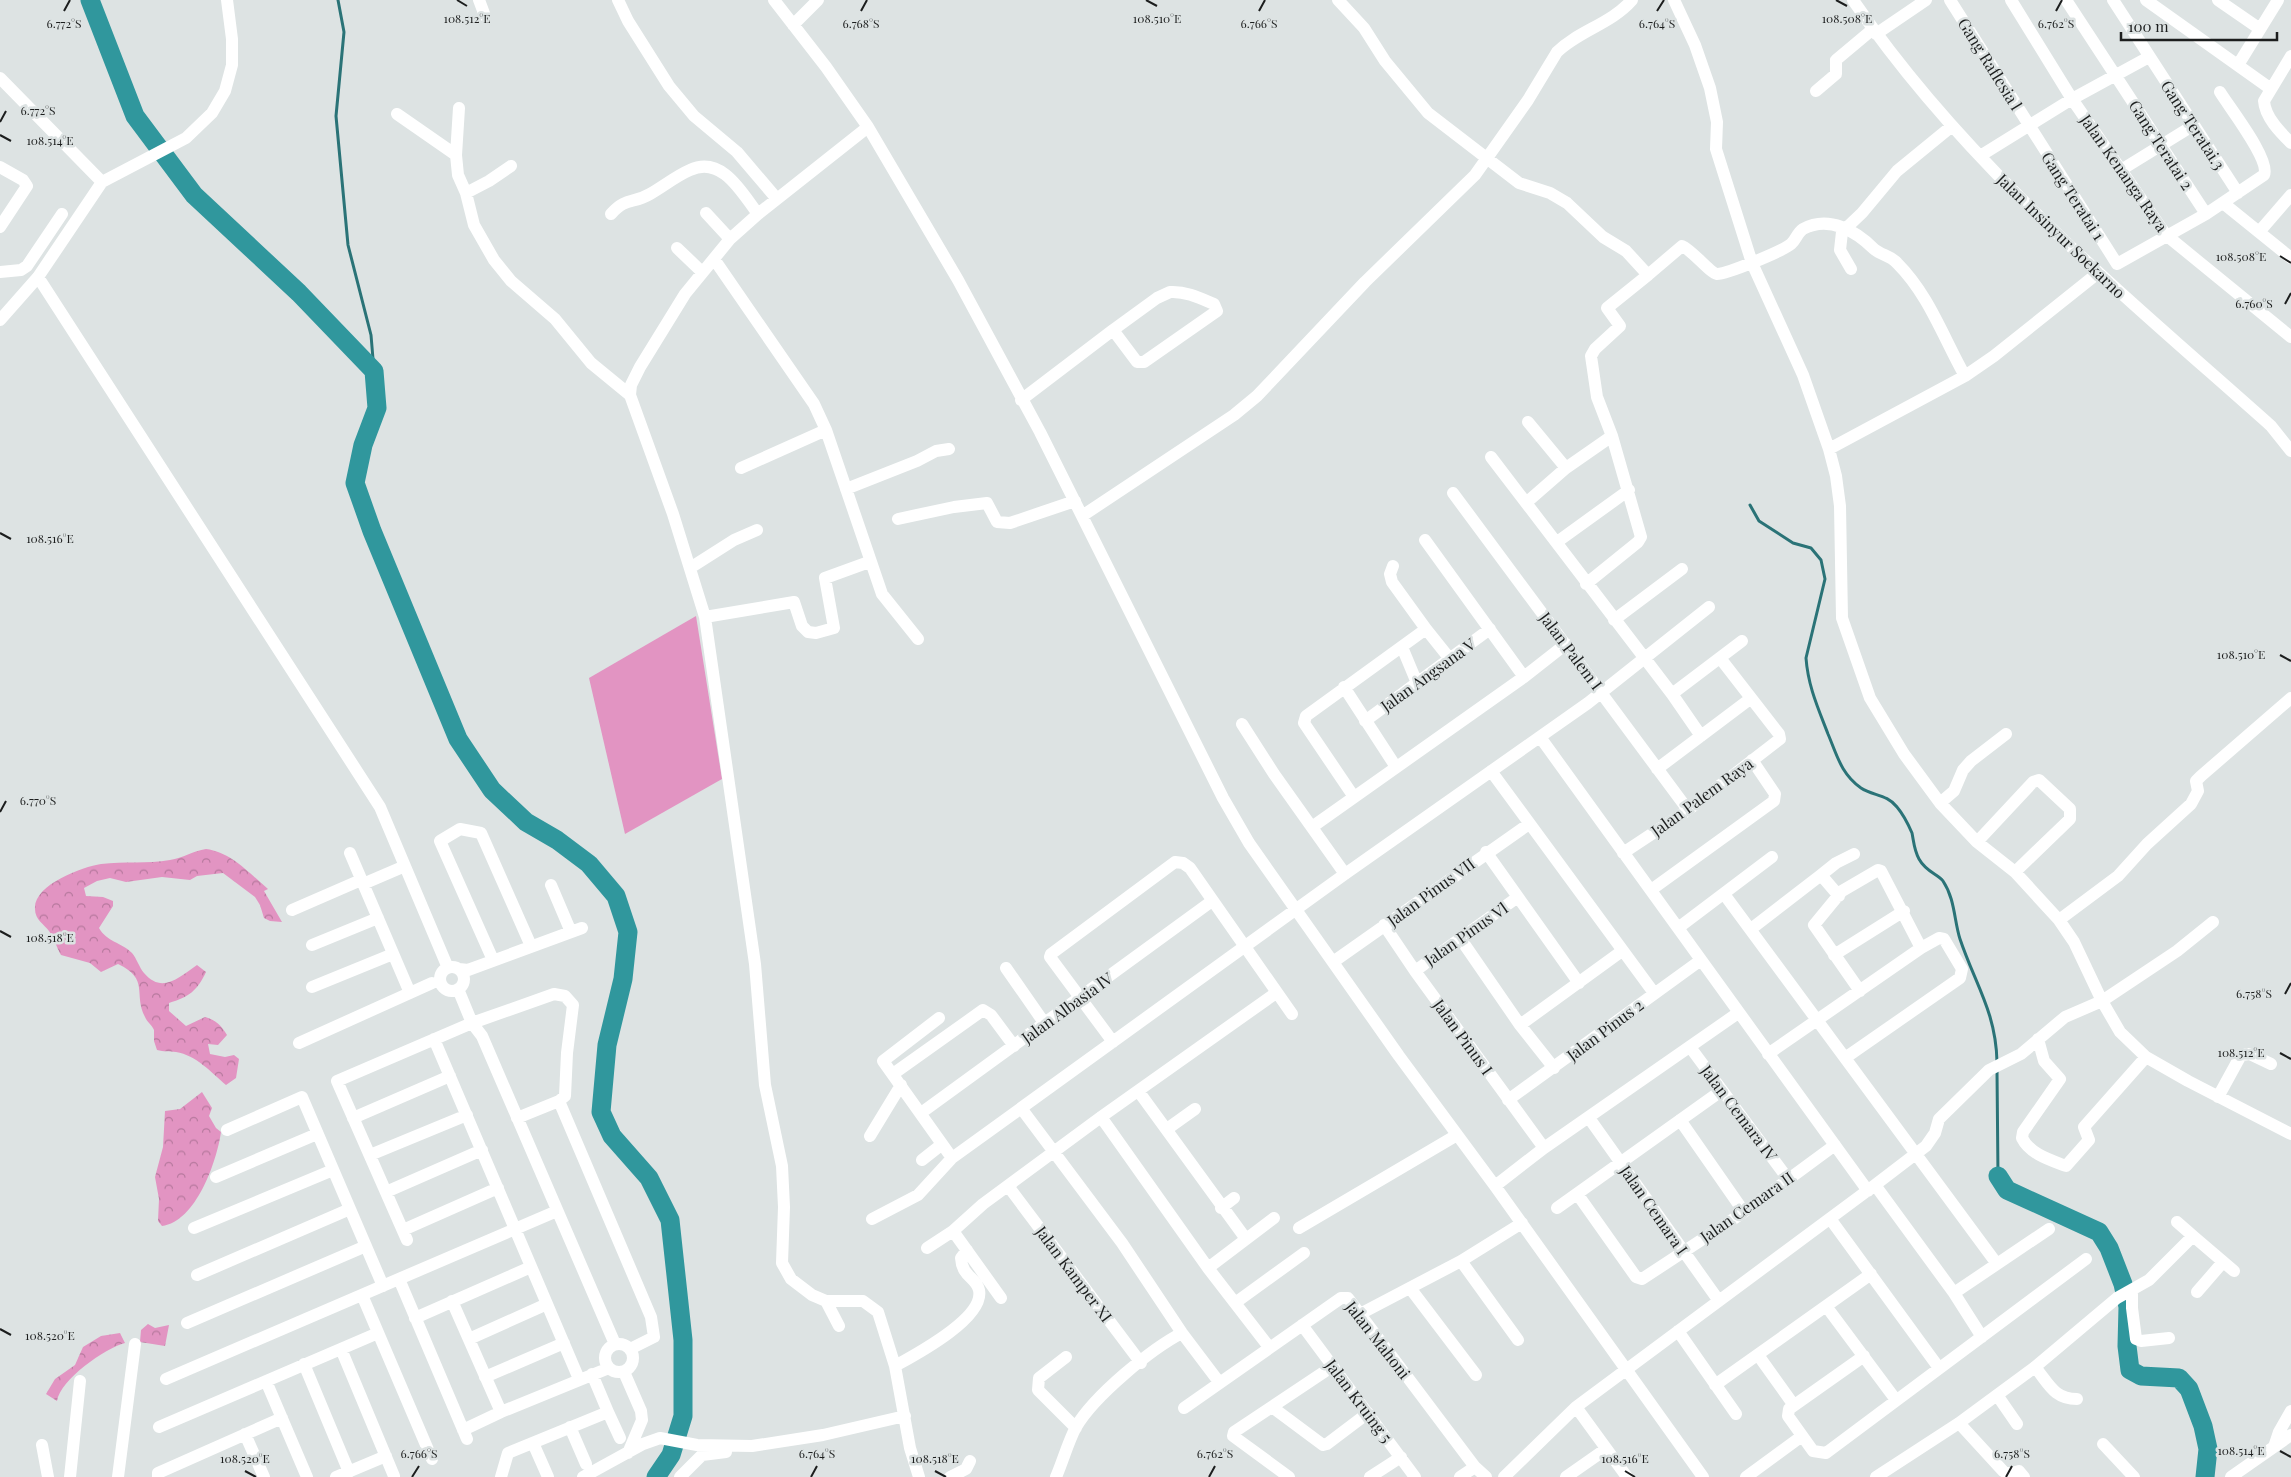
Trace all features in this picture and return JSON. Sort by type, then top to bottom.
[{"type":"street","points":[[0,320],[38,277],[102,182],[186,138],[212,112],[230,78],[233,53],[227,0]]},
{"type":"street","points":[[479,0],[485,16]]},
{"type":"street","points":[[618,0],[628,22],[675,93],[700,122],[737,152],[778,199]]},
{"type":"street","points":[[774,0],[826,67],[868,127],[958,280],[1082,516],[1223,798],[1250,843],[1295,910],[1334,962],[1399,1056],[1522,1223],[1703,1477]]},
{"type":"street","points":[[793,25],[818,0]]},
{"type":"street","points":[[1338,0],[1364,28],[1386,61],[1428,113],[1519,183],[1550,193],[1567,203],[1602,236],[1626,251],[1648,275]]},
{"type":"street","points":[[1082,516],[1234,415],[1260,392],[1365,282],[1460,190],[1486,159],[1514,120],[1562,46],[1601,26],[1632,0]]},
{"type":"street","points":[[1674,0],[1695,45],[1710,88],[1717,122],[1716,149],[1752,263],[1803,375],[1829,449],[1836,476],[1840,506],[1840,593],[1845,629],[1860,674],[1874,705],[1904,754],[1940,802],[1978,842],[2015,872],[2059,920],[2074,942],[2102,1001],[2120,1032],[2146,1057],[2218,1097],[2291,1134]]},
{"type":"street","name":"Jalan Insinyur Soekarno","points":[[1853,0],[1869,34],[1946,131],[1980,156],[2091,279],[2271,426],[2291,451]]},
{"type":"street","points":[[1816,91],[1836,74],[1836,60],[1869,34],[1926,0]]},
{"type":"street","name":"Gang Raflesia l","points":[[1950,0],[2029,127]]},
{"type":"street","name":"Jalan Kenanga Raya","points":[[2011,0],[2072,99],[2166,235],[2291,337]]},
{"type":"street","name":"Gang Teratai 2","points":[[2066,0],[2206,214]]},
{"type":"street","name":"Gang Teratai.3","points":[[2112,0],[2238,193]]},
{"type":"street","points":[[2146,0],[2271,89]]},
{"type":"street","points":[[2218,0],[2260,29]]},
{"type":"street","points":[[2238,66],[2278,0]]},
{"type":"street","points":[[2290,141],[2264,110],[2264,101],[2291,56]]},
{"type":"street","points":[[1980,156],[2072,99],[2149,57]]},
{"type":"street","points":[[0,78],[102,182]]},
{"type":"street","points":[[2166,235],[2223,203],[2264,175],[2266,170],[2256,148],[2220,92]]},
{"type":"street","points":[[459,108],[456,155],[458,175],[466,193],[474,225],[499,267],[511,281],[555,319],[591,364],[630,395]]},
{"type":"street","points":[[396,114],[456,155]]},
{"type":"street","points":[[2121,170],[2160,144],[2194,125]]},
{"type":"street","points":[[868,127],[758,214],[730,239],[702,272],[646,355],[631,385],[630,395],[690,568],[704,617],[755,964],[765,1084],[782,1166],[784,1198],[782,1264],[786,1274],[796,1285],[812,1295],[826,1301],[858,1300],[874,1307],[881,1319],[895,1366],[910,1448],[919,1477]]},
{"type":"street","name":"Gang Teratai 1","points":[[2029,127],[2116,264],[2166,235]]},
{"type":"street","points":[[1851,269],[1840,250],[1841,235],[1844,229],[1862,213],[1897,171],[1946,131]]},
{"type":"street","points":[[466,193],[489,181],[511,166]]},
{"type":"street","points":[[0,167],[23,180],[27,186],[0,227]]},
{"type":"street","points":[[611,214],[620,203],[643,197],[692,169],[705,167],[725,173],[758,214]]},
{"type":"street","points":[[2259,232],[2291,195]]},
{"type":"street","points":[[2223,203],[2291,258]]},
{"type":"street","points":[[706,213],[730,239]]},
{"type":"street","points":[[0,272],[24,269],[62,214]]},
{"type":"street","points":[[1586,584],[1640,539],[1629,490],[1597,397],[1591,354],[1620,326],[1608,310],[1608,306],[1682,246],[1717,274],[1752,263],[1790,245],[1802,230],[1810,227],[1826,223],[1844,229],[1868,242],[1877,251],[1894,260],[1911,279],[1936,317],[1949,348],[1965,376]]},
{"type":"street","points":[[677,248],[702,272]]},
{"type":"street","points":[[714,259],[814,404],[826,430],[869,562],[882,594],[918,639]]},
{"type":"street","points":[[38,277],[380,807],[405,866],[453,968],[464,980],[458,990]]},
{"type":"street","points":[[1829,449],[1965,376],[2091,279]]},
{"type":"street","points":[[1021,400],[1113,330],[1157,298],[1170,292],[1180,292],[1200,297],[1214,304],[1216,308],[1216,314],[1140,363],[1113,330]]},
{"type":"street","points":[[1528,422],[1566,468]]},
{"type":"street","points":[[741,468],[826,430]]},
{"type":"street","points":[[1528,502],[1566,468],[1612,436]]},
{"type":"street","points":[[846,488],[918,461],[936,451],[949,449]]},
{"type":"street","points":[[1491,456],[1528,502],[1586,584],[1672,694],[1701,736]]},
{"type":"street","points":[[1557,542],[1629,490]]},
{"type":"street","name":"Jalan Palem I","points":[[1453,493],[1688,810]]},
{"type":"street","points":[[898,519],[912,514],[987,503],[998,522],[1010,523],[1074,501]]},
{"type":"street","points":[[690,568],[734,540],[758,530]]},
{"type":"street","points":[[1425,540],[1524,677]]},
{"type":"street","points":[[704,617],[794,602],[802,626],[808,632],[816,633],[834,628],[825,578],[869,562]]},
{"type":"street","points":[[1392,566],[1390,574],[1392,582],[1450,659]]},
{"type":"street","points":[[1614,620],[1682,569]]},
{"type":"street","points":[[872,1219],[918,1195],[952,1158],[1344,874],[1602,692],[1709,607]]},
{"type":"street","points":[[1354,797],[1304,723],[1306,716],[1426,629]]},
{"type":"street","name":"Jalan Angsana V","points":[[1365,721],[1490,630]]},
{"type":"street","points":[[1672,694],[1742,641]]},
{"type":"street","points":[[1312,827],[1524,677],[1566,644]]},
{"type":"street","points":[[1402,647],[1417,683]]},
{"type":"street","points":[[1657,769],[1750,699],[1720,658]]},
{"type":"street","points":[[1344,687],[1396,767]]},
{"type":"street","points":[[2059,920],[2118,876],[2147,844],[2191,804],[2198,791],[2196,781],[2291,698]]},
{"type":"street","name":"Jalan Palem Raya","points":[[1624,853],[1688,810],[1780,739],[1779,734],[1750,699]]},
{"type":"street","points":[[1242,724],[1274,774],[1344,874]]},
{"type":"street","points":[[1940,802],[1954,791],[1963,770],[1971,761],[2006,734]]},
{"type":"street","points":[[1540,737],[1835,1145],[1872,1188],[1954,1293],[1982,1337]]},
{"type":"street","points":[[1651,890],[1774,801],[1775,794],[1752,760]]},
{"type":"street","points":[[1491,771],[1654,993]]},
{"type":"street","points":[[1978,842],[2033,782],[2039,780],[2070,809],[2070,819],[2015,872]]},
{"type":"street","name":"Jalan Pinus VII","points":[[1334,962],[1486,852],[1529,824]]},
{"type":"street","points":[[493,960],[440,841],[460,829],[481,833],[532,946]]},
{"type":"street","points":[[1486,852],[1579,982]]},
{"type":"street","points":[[350,853],[410,993]]},
{"type":"street","points":[[1751,929],[1836,863],[1854,854]]},
{"type":"street","points":[[1678,928],[1772,857]]},
{"type":"street","points":[[1113,1042],[1050,957],[1057,949],[1175,862],[1187,865],[1246,946],[1292,1014]]},
{"type":"street","points":[[292,910],[405,866]]},
{"type":"street","points":[[1860,991],[1814,925],[1846,888],[1878,870],[1884,874],[1921,948]]},
{"type":"street","points":[[1822,875],[1839,896]]},
{"type":"street","points":[[458,990],[448,990],[441,984],[441,974],[453,968],[468,970],[576,930],[551,884]]},
{"type":"street","points":[[1724,894],[1997,1264]]},
{"type":"street","name":"Jalan Pinus Vl","points":[[1415,971],[1518,897]]},
{"type":"street","name":"Jalan Albasia lV","points":[[921,1113],[1212,901]]},
{"type":"street","points":[[1834,955],[1904,911]]},
{"type":"street","points":[[312,945],[378,918]]},
{"type":"street","points":[[1504,1477],[1576,1407],[1831,1220],[1916,1154],[1931,1139],[1939,1119],[1989,1070],[2021,1054],[2065,1017],[2102,1001],[2176,951],[2213,922]]},
{"type":"street","name":"Jalan Pinus I","points":[[1384,925],[1415,971],[1544,1148]]},
{"type":"street","points":[[1460,938],[1520,1025],[1554,1068]]},
{"type":"street","points":[[1768,1054],[1921,948],[1939,938],[1944,939],[1962,969],[1962,974],[1845,1058]]},
{"type":"street","points":[[1520,1025],[1622,951]]},
{"type":"street","points":[[312,987],[393,954]]},
{"type":"street","name":"Jalan Pinus 2","points":[[1508,1100],[1702,960]]},
{"type":"street","points":[[1006,968],[1045,1024]]},
{"type":"street","points":[[298,1043],[432,983]]},
{"type":"street","points":[[458,990],[472,1023],[482,1036],[615,1344]]},
{"type":"street","points":[[927,1248],[953,1231],[1008,1186],[1101,1117],[1139,1092],[1276,993]]},
{"type":"street","points":[[498,1188],[405,1235],[337,1081],[472,1023],[554,994],[565,996],[573,1005],[566,1053],[565,1096],[559,1101],[517,1118]]},
{"type":"street","points":[[893,1074],[983,1010],[991,1015],[1014,1046]]},
{"type":"street","points":[[1495,1186],[1544,1148],[1738,1013]]},
{"type":"street","points":[[939,1018],[884,1058],[883,1061],[952,1158]]},
{"type":"street","points":[[2038,1038],[2044,1061],[2060,1079],[2023,1132],[2022,1138],[2026,1145],[2040,1155],[2066,1166],[2089,1140],[2084,1127],[2146,1057]]},
{"type":"street","points":[[434,1039],[579,1379]]},
{"type":"street","name":"Jalan Cemara IV","points":[[1690,1047],[1788,1179]]},
{"type":"street","points":[[2218,1097],[2241,1055],[2250,1054],[2270,1064]]},
{"type":"street","points":[[353,1118],[450,1076]]},
{"type":"street","points":[[870,1136],[900,1085]]},
{"type":"street","points":[[1557,1208],[1578,1195],[1721,1091]]},
{"type":"street","points":[[1139,1092],[1221,1208],[1246,1239]]},
{"type":"street","points":[[227,1130],[302,1097],[383,1286]]},
{"type":"street","points":[[559,1101],[651,1317],[654,1337],[630,1349]]},
{"type":"street","points":[[1021,1108],[1122,1243],[1182,1333],[1219,1382]]},
{"type":"street","points":[[1166,1129],[1195,1109]]},
{"type":"street","points":[[370,1155],[466,1115]]},
{"type":"street","points":[[1101,1117],[1208,1268],[1269,1348]]},
{"type":"street","name":"Jalan Cemara I","points":[[1589,1118],[1719,1301]]},
{"type":"street","points":[[1680,1120],[1744,1212]]},
{"type":"street","points":[[216,1177],[317,1134]]},
{"type":"street","points":[[1299,1228],[1457,1135]]},
{"type":"street","points":[[922,1160],[941,1145]]},
{"type":"street","name":"Jalan Cemara II","points":[[1578,1195],[1636,1277],[1642,1279],[1744,1212],[1835,1145]]},
{"type":"street","points":[[386,1192],[482,1150]]},
{"type":"street","points":[[194,1228],[333,1170]]},
{"type":"street","name":"Jalan Kamper XI","points":[[1008,1186],[1140,1363]]},
{"type":"street","points":[[1221,1208],[1234,1198]]},
{"type":"street","points":[[197,1275],[350,1209]]},
{"type":"street","points":[[166,1379],[557,1211]]},
{"type":"street","points":[[1208,1268],[1274,1218]]},
{"type":"street","points":[[1831,1220],[1939,1368]]},
{"type":"street","points":[[2177,1222],[2234,1271]]},
{"type":"street","points":[[1360,1314],[1461,1261],[1522,1223]]},
{"type":"street","points":[[1954,1293],[2049,1230]]},
{"type":"street","points":[[953,1231],[1001,1298]]},
{"type":"street","points":[[1876,1477],[1959,1422],[2035,1367],[2126,1293],[2162,1270],[2193,1236]]},
{"type":"street","points":[[187,1323],[366,1246]]},
{"type":"street","points":[[895,1366],[916,1355],[950,1332],[959,1325],[974,1306],[979,1295],[979,1288],[963,1270],[961,1258],[966,1250]]},
{"type":"street","points":[[1235,1303],[1304,1253]]},
{"type":"street","points":[[1864,1356],[1793,1404],[1788,1416],[1813,1451],[1826,1453],[2086,1259]]},
{"type":"street","points":[[1461,1261],[1518,1340]]},
{"type":"street","points":[[2197,1292],[2223,1262]]},
{"type":"street","points":[[415,1318],[531,1267]]},
{"type":"street","points":[[1715,1385],[1871,1274]]},
{"type":"street","points":[[399,1279],[465,1434],[501,1412],[609,1368]]},
{"type":"street","points":[[1410,1288],[1476,1375]]},
{"type":"street","points":[[2126,1293],[2132,1308],[2136,1339],[2141,1341],[2169,1338]]},
{"type":"street","points":[[362,1295],[432,1459]]},
{"type":"street","name":"Jalan Mahoni","points":[[1184,1408],[1341,1298],[1348,1298],[1475,1467],[1486,1477]]},
{"type":"street","points":[[826,1301],[839,1326]]},
{"type":"street","points":[[452,1302],[501,1412]]},
{"type":"street","points":[[468,1339],[547,1304]]},
{"type":"street","points":[[1826,1306],[1896,1400]]},
{"type":"street","name":"Jalan Kruing 5","points":[[1302,1325],[1415,1477]]},
{"type":"street","points":[[1678,1331],[1736,1414]]},
{"type":"street","points":[[159,1427],[378,1333]]},
{"type":"street","points":[[1056,1477],[1076,1428],[1098,1398],[1140,1363],[1182,1333]]},
{"type":"street","points":[[485,1377],[564,1343]]},
{"type":"street","points":[[118,1477],[135,1344]]},
{"type":"street","points":[[615,1344],[620,1344],[630,1349]]},
{"type":"street","points":[[615,1344],[605,1355],[609,1368],[616,1372],[624,1372],[633,1362],[630,1349]]},
{"type":"street","points":[[341,1349],[394,1476]]},
{"type":"street","points":[[1758,1355],[1793,1404]]},
{"type":"street","points":[[1066,1357],[1039,1378],[1038,1390],[1076,1428]]},
{"type":"street","points":[[304,1364],[349,1472]]},
{"type":"street","points":[[1289,1477],[1233,1436],[1234,1432],[1333,1366]]},
{"type":"street","points":[[2035,1367],[2058,1395],[2067,1399],[2077,1399]]},
{"type":"street","points":[[624,1372],[641,1411],[642,1420],[628,1452]]},
{"type":"street","points":[[592,1374],[620,1438]]},
{"type":"street","points":[[70,1477],[80,1381]]},
{"type":"street","points":[[266,1381],[307,1477]]},
{"type":"street","points":[[1997,1395],[2018,1424]]},
{"type":"street","points":[[1272,1407],[1323,1445],[1328,1444],[1368,1413]]},
{"type":"street","points":[[1576,1407],[1627,1477]]},
{"type":"street","points":[[2274,1447],[2279,1432],[2291,1411]]},
{"type":"street","points":[[503,1477],[508,1453],[608,1412]]},
{"type":"street","points":[[583,1477],[654,1440],[665,1438],[697,1445],[738,1447],[823,1435],[905,1416]]},
{"type":"street","points":[[158,1477],[158,1473],[282,1418]]},
{"type":"street","points":[[1959,1422],[2003,1471],[2009,1474],[2019,1471],[2024,1477]]},
{"type":"street","points":[[570,1427],[586,1464]]},
{"type":"street","points":[[245,1434],[264,1477]]},
{"type":"street","points":[[2231,1477],[2291,1435]]},
{"type":"street","points":[[1746,1477],[1802,1436]]},
{"type":"street","points":[[534,1443],[548,1477]]},
{"type":"street","points":[[2103,1444],[2134,1477]]},
{"type":"street","points":[[42,1445],[48,1477]]},
{"type":"street","points":[[680,1477],[702,1456],[727,1452],[738,1447]]},
{"type":"street","points":[[1566,1477],[1606,1449]]},
{"type":"street","points":[[336,1477],[386,1456]]},
{"type":"street","points":[[1370,1477],[1401,1457]]},
{"type":"street","points":[[1460,1477],[1475,1467]]},
{"type":"green space","points":[[696,616],[722,779],[625,834],[589,678]]},
{"type":"green space","points":[[206,849],[224,854],[232,859],[268,889],[264,891],[282,922],[270,921],[264,918],[255,897],[223,873],[197,876],[190,880],[162,877],[126,882],[110,878],[97,881],[84,888],[86,896],[103,897],[113,901],[113,906],[99,928],[102,933],[132,953],[142,971],[151,979],[157,982],[170,982],[197,965],[206,972],[196,989],[182,998],[169,1003],[169,1011],[186,1026],[205,1017],[215,1021],[223,1028],[227,1035],[218,1045],[208,1044],[210,1054],[225,1057],[234,1055],[239,1059],[236,1078],[226,1085],[203,1065],[190,1057],[176,1052],[157,1050],[154,1041],[154,1030],[142,1009],[139,988],[134,975],[118,964],[101,972],[90,963],[61,955],[51,934],[35,913],[36,900],[42,892],[71,873],[101,864],[170,860]]},
{"type":"green space","points":[[202,1092],[212,1108],[209,1116],[216,1128],[221,1132],[215,1158],[210,1173],[195,1202],[185,1214],[174,1222],[162,1226],[158,1221],[159,1199],[155,1177],[163,1147],[165,1111],[180,1109]]},
{"type":"green space","points":[[148,1324],[155,1328],[169,1325],[165,1346],[140,1342],[141,1330]]},
{"type":"green space","points":[[120,1333],[125,1343],[106,1351],[85,1366],[66,1384],[57,1401],[46,1394],[55,1379],[75,1365],[83,1347],[101,1336]]},
{"type":"waterway","points":[[90,0],[135,116],[194,195],[299,293],[374,371],[377,408],[363,445],[355,483],[372,531],[458,739],[492,790],[526,822],[557,840],[589,864],[616,896],[628,932],[623,979],[607,1045],[601,1112],[612,1136],[649,1178],[670,1220],[683,1340],[683,1416],[671,1455],[656,1477]]},
{"type":"waterway","points":[[338,0],[344,32],[336,116],[348,245],[371,335],[374,371]]},
{"type":"waterway","points":[[1750,505],[1759,521],[1793,543],[1811,548],[1821,560],[1825,579],[1806,658],[1811,687],[1817,706],[1844,770],[1854,783],[1861,788],[1884,797],[1897,807],[1912,833],[1919,859],[1925,867],[1943,881],[1947,888],[1960,939],[1989,1013],[1996,1044],[1997,1062]]},
{"type":"waterway","points":[[1997,1071],[1998,1176]]},
{"type":"waterway","points":[[1998,1176],[2007,1190],[2099,1232],[2109,1248],[2123,1284],[2128,1307],[2127,1346],[2130,1370],[2141,1376],[2179,1378],[2189,1389],[2203,1426],[2208,1449],[2205,1477]]}]
